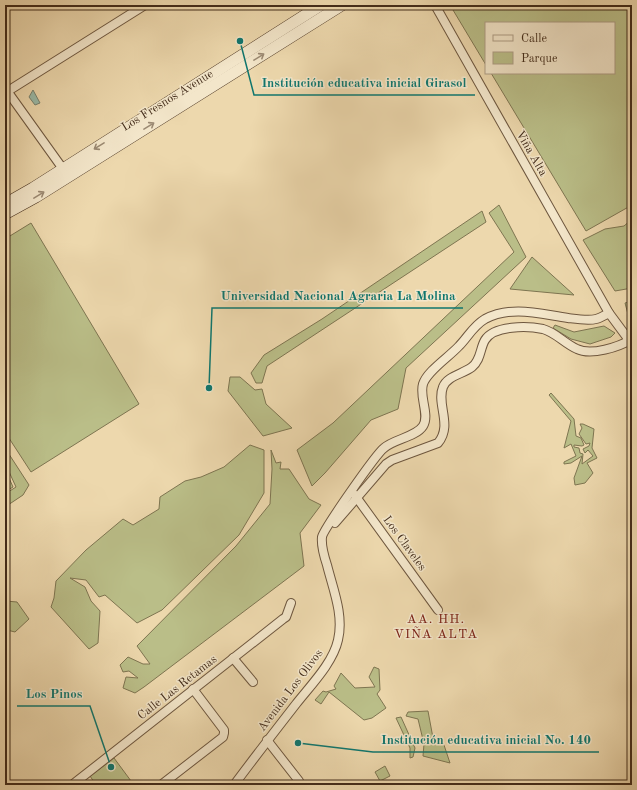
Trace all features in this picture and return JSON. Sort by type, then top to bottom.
[{"type":"main road","name":"Los Fresnos Avenue","points":[[5,204],[33,188],[321,5]]},
{"type":"main road","name":"Los Fresnos Avenue","points":[[5,214],[36,197],[342,5]]},
{"type":"street","points":[[63,169],[6,89],[145,5]]},
{"type":"street","name":"Viña Alta","points":[[435,5],[609,313],[631,342]]},
{"type":"street","name":"Avenida Los Olivos","points":[[234,785],[267,740],[318,676],[331,656],[338,640],[340,622],[338,605],[323,549],[322,535],[354,494],[383,448],[419,430],[424,425],[426,416],[422,386],[426,377],[460,345],[475,326],[486,318],[504,313],[526,311],[578,320],[596,319],[609,313]]},
{"type":"street","points":[[354,494],[392,460],[438,443],[442,438],[445,429],[441,393],[443,386],[448,380],[469,369],[477,362],[485,339],[490,334],[499,330],[517,327],[539,328],[547,330],[577,349],[584,351],[599,351],[631,342]]},
{"type":"street","name":"Los Claveles","points":[[354,494],[438,610]]},
{"type":"street","name":"Calle Las Retamas","points":[[72,785],[286,617],[291,603]]},
{"type":"street","points":[[233,658],[253,682]]},
{"type":"street","points":[[161,785],[223,737],[224,730],[193,689]]},
{"type":"street","points":[[267,740],[299,781],[300,785]]},
{"type":"green space","points":[[450,5],[632,5],[632,205],[586,231],[492,74],[615,74],[615,22],[485,22],[485,63]]},
{"type":"green space","points":[[499,205],[526,257],[406,368],[398,409],[371,420],[312,486],[297,450],[333,423],[514,252],[489,213]]},
{"type":"green space","points":[[482,211],[486,222],[267,366],[262,383],[256,383],[251,373],[264,355],[322,319]]},
{"type":"green space","points":[[632,219],[632,288],[615,291],[583,240],[605,229],[624,226]]},
{"type":"green space","points":[[31,223],[139,404],[31,472],[5,432],[5,239]]},
{"type":"green space","points":[[532,257],[574,295],[510,289]]},
{"type":"green space","points":[[632,301],[632,317],[629,318],[625,303]]},
{"type":"green space","points":[[555,325],[574,332],[604,326],[615,333],[611,337],[590,344],[571,339],[553,328]]},
{"type":"green space","points":[[230,377],[240,377],[255,390],[262,389],[266,404],[292,428],[263,436],[228,391]]},
{"type":"green space","points":[[551,393],[574,419],[576,436],[581,438],[584,445],[574,445],[574,447],[579,448],[580,453],[583,454],[582,464],[593,456],[588,450],[585,453],[583,449],[589,446],[590,443],[586,444],[579,434],[582,428],[580,424],[594,429],[592,448],[597,458],[587,463],[593,473],[585,483],[575,485],[574,478],[582,456],[571,463],[564,464],[564,462],[576,456],[571,444],[564,448],[571,421],[549,395]]},
{"type":"green space","points":[[250,445],[264,450],[264,493],[239,535],[162,610],[137,623],[105,595],[99,597],[86,580],[70,578],[85,587],[91,601],[100,611],[98,643],[89,649],[51,607],[54,598],[56,581],[86,550],[123,519],[133,525],[159,509],[160,497],[185,481],[201,477],[224,467]]},
{"type":"green space","points":[[5,448],[29,485],[23,495],[5,507],[5,494],[16,487],[5,463]]},
{"type":"green space","points":[[271,450],[276,463],[281,462],[280,469],[289,469],[309,499],[321,505],[300,533],[304,566],[144,687],[135,693],[123,688],[126,677],[138,678],[129,671],[123,672],[120,665],[128,657],[143,664],[150,664],[137,646],[236,546],[270,504],[272,469]]},
{"type":"green space","points":[[5,469],[13,487],[5,492]]},
{"type":"green space","points":[[5,581],[9,586],[6,593],[6,601],[17,602],[29,619],[15,632],[5,631]]},
{"type":"green space","points":[[374,667],[379,669],[380,690],[377,694],[386,708],[372,718],[364,720],[329,692],[321,704],[315,700],[323,691],[326,692],[336,689],[334,686],[341,673],[355,688],[375,687],[369,677]]},
{"type":"green space","points":[[428,711],[433,738],[443,742],[450,763],[423,756],[424,744],[418,719],[406,716],[408,712]]},
{"type":"green space","points":[[401,717],[415,748],[413,757],[410,758],[410,748],[396,718]]},
{"type":"green space","points":[[114,758],[134,785],[96,785],[90,776]]},
{"type":"green space","points":[[385,766],[390,776],[380,781],[375,772]]},
{"type":"shaded area","points":[[33,90],[40,103],[35,105],[29,97]]},
{"type":"place","name":"Institución educativa inicial Girasol","points":[[240,41]]},
{"type":"place","name":"Universidad Nacional Agraria La Molina","points":[[209,388]]},
{"type":"place","name":"Institución educativa inicial No. 140","points":[[298,743]]},
{"type":"place","name":"Los Pinos","points":[[111,767]]},
{"type":"district","name":"AA. HH. VIÑA ALTA","points":[[436,626]]}]
